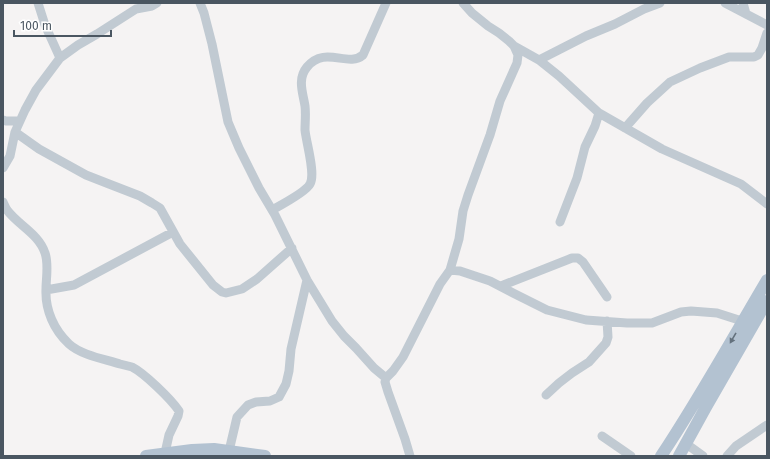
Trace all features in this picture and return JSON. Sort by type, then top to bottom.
[{"type":"main road","points":[[678,456],[690,423],[742,321],[767,280]]},
{"type":"main road","points":[[661,456],[690,423],[767,301]]},
{"type":"main road","points":[[670,456],[683,440]]},
{"type":"main road","points":[[146,456],[214,449],[265,456]]},
{"type":"street","points":[[38,3],[45,25],[60,58]]},
{"type":"street","points":[[3,168],[10,156],[15,132],[36,90],[60,58],[97,34],[133,6],[152,6],[157,3]]},
{"type":"street","points":[[200,3],[212,44],[228,122],[239,148],[292,248],[307,280],[332,321],[374,368],[386,378]]},
{"type":"street","points":[[272,210],[310,186],[312,181],[311,163],[305,130],[305,108],[301,82],[303,72],[311,62],[320,58],[360,58],[363,55],[386,3]]},
{"type":"street","points":[[462,3],[472,13],[514,46],[539,60],[560,76],[600,113],[662,149],[741,184],[767,204]]},
{"type":"street","points":[[539,60],[586,36],[660,3]]},
{"type":"street","points":[[725,3],[739,5],[746,14],[767,25]]},
{"type":"street","points":[[625,128],[647,103],[670,82],[729,57],[754,57],[758,55],[767,33]]},
{"type":"street","points":[[410,456],[388,392],[385,382],[386,378],[403,357],[440,284],[450,270],[459,239],[468,195],[490,135],[500,101],[517,62],[518,55],[514,46]]},
{"type":"street","points":[[560,222],[577,178],[585,147],[600,113]]},
{"type":"street","points":[[3,120],[20,121]]},
{"type":"street","points":[[15,132],[39,149],[86,175],[140,196],[160,208],[180,244],[213,285],[222,292],[226,293],[242,289],[257,279],[292,248]]},
{"type":"street","points":[[3,202],[7,210],[39,242],[45,252],[47,258],[47,305],[52,320],[62,337],[71,346],[83,353],[132,367],[146,377],[179,410],[178,416],[169,434],[165,453]]},
{"type":"street","points":[[46,290],[74,285],[174,232]]},
{"type":"street","points":[[501,286],[572,258],[578,258],[583,262],[607,297]]},
{"type":"street","points":[[450,270],[460,271],[490,280],[547,310],[586,320],[652,323],[681,312],[691,311],[717,313],[742,321]]},
{"type":"street","points":[[229,451],[237,417],[248,405],[256,402],[270,401],[279,397],[286,384],[291,349],[307,280]]},
{"type":"street","points":[[546,395],[572,373],[589,362],[606,343],[608,337],[607,321]]},
{"type":"street","points":[[727,456],[736,446],[767,425]]},
{"type":"street","points":[[602,436],[630,456]]},
{"type":"street","points":[[683,440],[703,456]]}]
